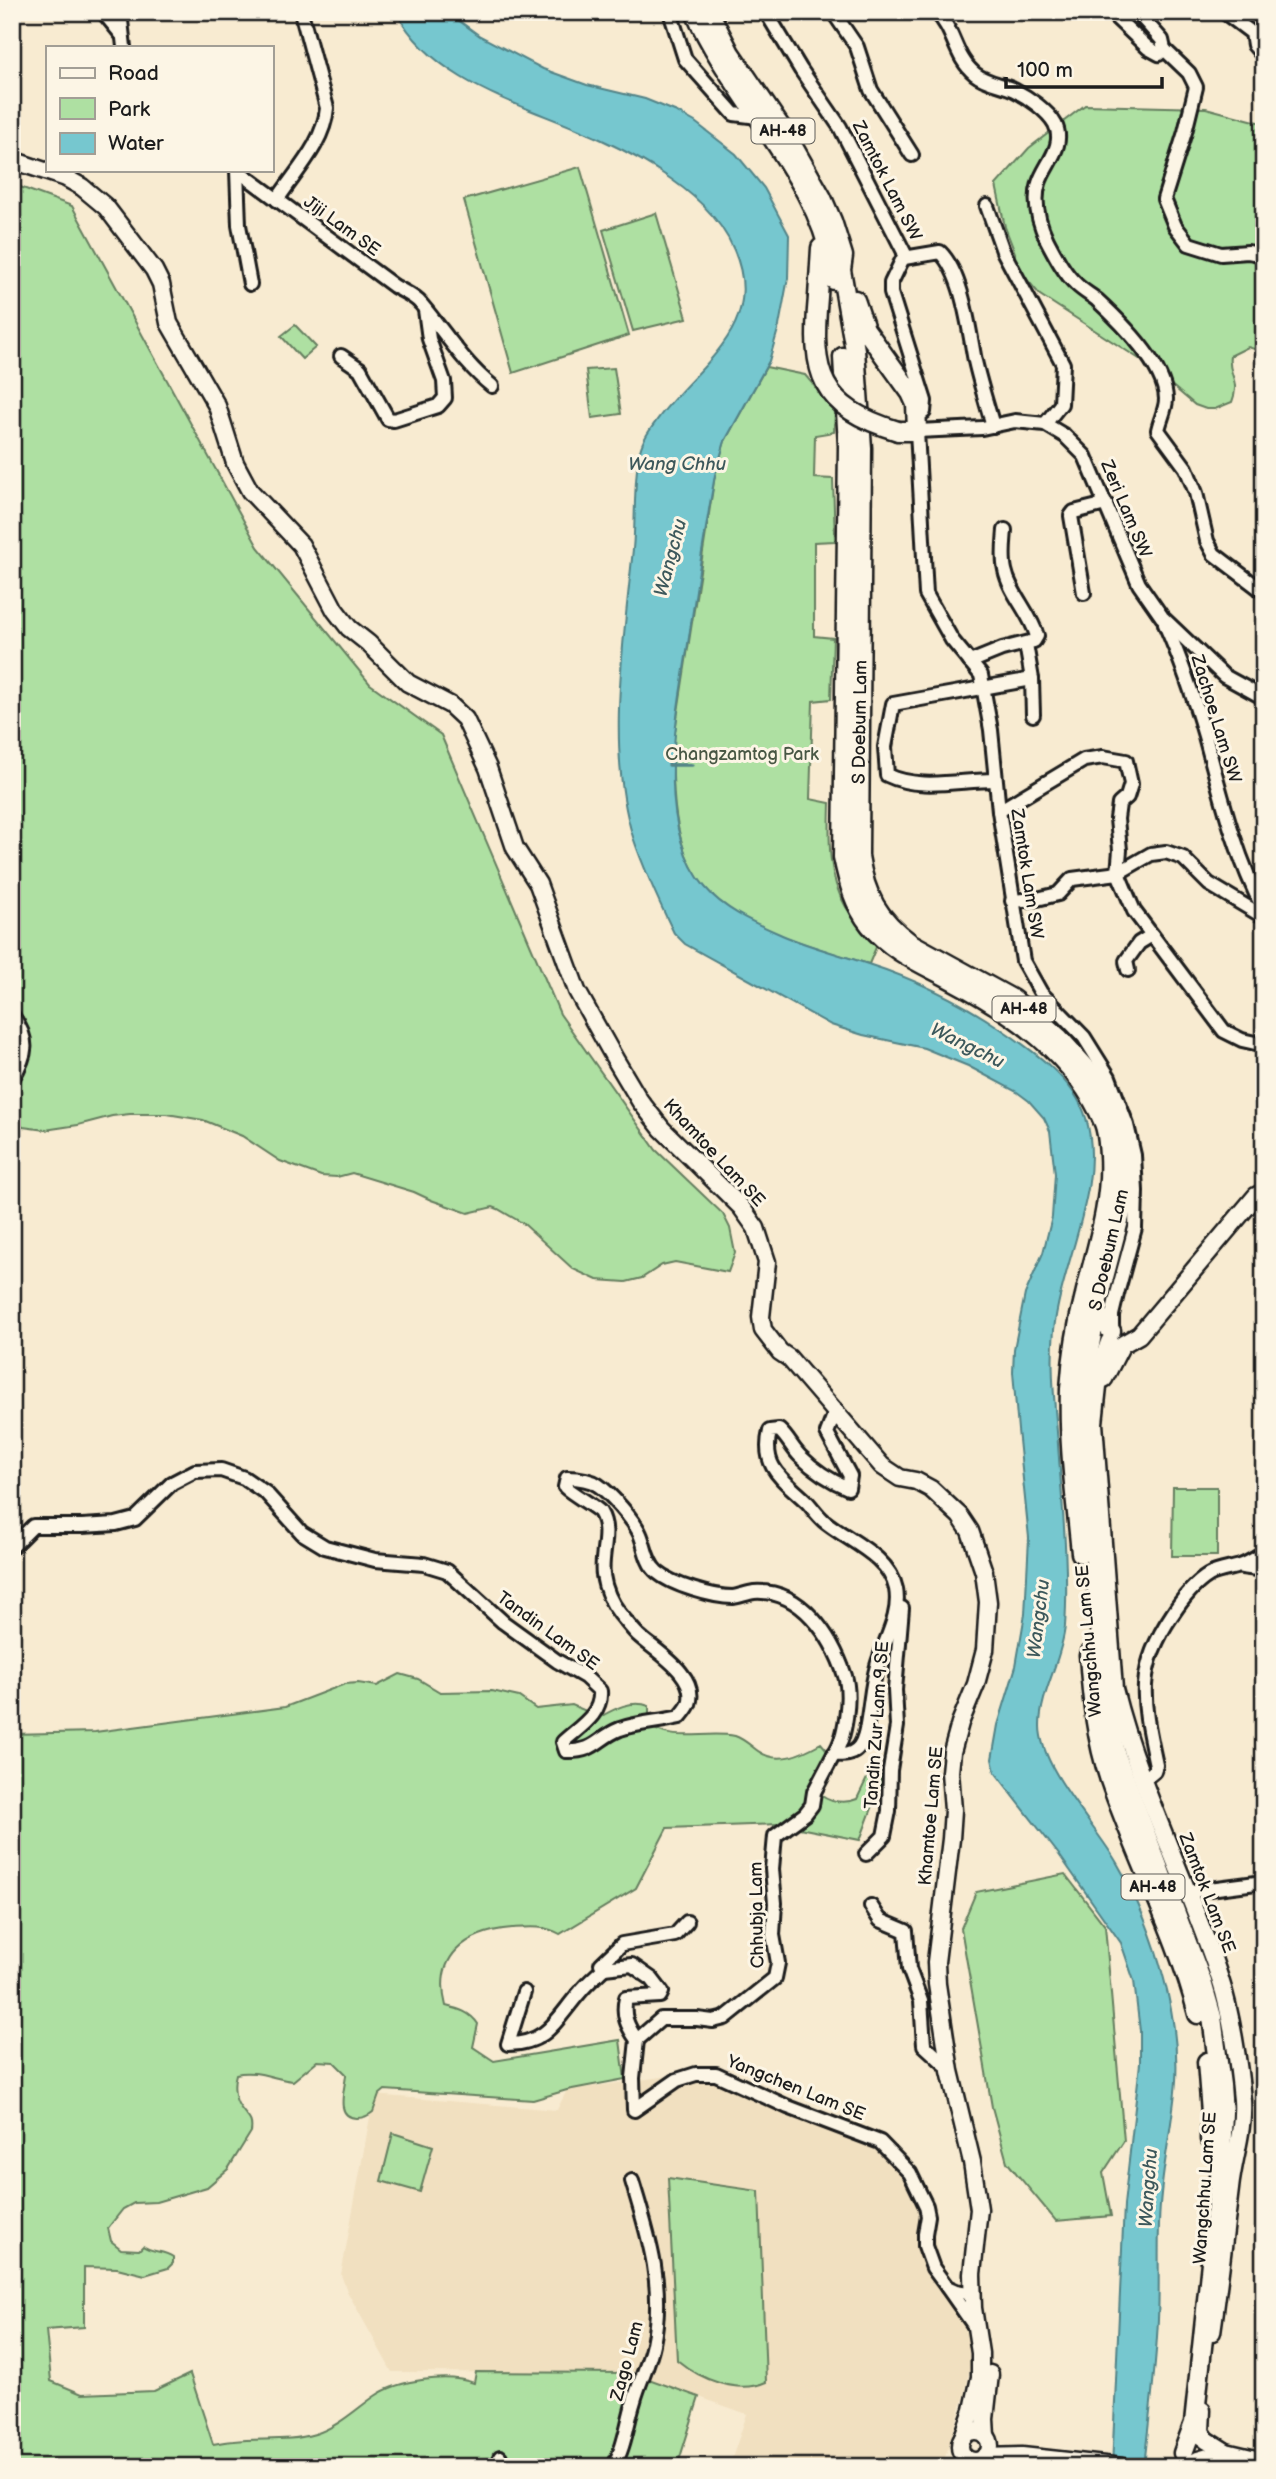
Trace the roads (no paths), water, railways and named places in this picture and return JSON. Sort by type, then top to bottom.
[{"type":"highway","name":"S Doebum Lam","points":[[695,12],[720,60],[778,146],[811,204],[834,273],[843,353],[848,446],[843,857],[850,889],[878,934],[902,953],[975,991],[1027,1026],[1049,1046],[1084,1086],[1106,1127],[1110,1181],[1095,1311],[1113,1337]]},
{"type":"highway","name":"S Doebum Lam","points":[[709,12],[730,53],[788,138],[817,188],[832,221],[842,256],[841,270],[855,350],[862,448],[859,717],[861,872],[873,904],[886,924],[910,943],[1012,999],[1077,1057],[1107,1095],[1121,1130],[1126,1166],[1122,1209],[1079,1323]]},
{"type":"highway","points":[[811,204],[821,244],[815,333],[817,363],[825,386],[854,413],[898,431],[917,423],[911,393],[865,330],[842,256]]},
{"type":"highway","name":"Wangchhu Lam SE","points":[[1079,1323],[1070,1387],[1071,1439],[1094,1718],[1110,1780],[1190,1984],[1200,2020],[1209,2083],[1210,2142],[1183,2462]]},
{"type":"highway","name":"Wangchhu Lam SE","points":[[1113,1337],[1083,1411],[1107,1718],[1115,1753],[1196,1962],[1212,2017],[1222,2085],[1220,2177],[1194,2423],[1183,2462]]},
{"type":"main road","name":"Khamtoe Lam SE","points":[[12,160],[46,170]]},
{"type":"main road","name":"Khamtoe Lam SE","points":[[51,172],[82,187],[114,216],[154,270],[161,284],[169,323],[217,406],[235,463],[250,491],[301,545],[335,610],[349,628],[369,643],[408,683],[444,701],[458,710],[465,719],[488,768],[515,848],[538,884],[576,991],[640,1101],[662,1129],[741,1207],[756,1228],[767,1262],[762,1331],[836,1410],[882,1466],[900,1478],[916,1481],[931,1489],[960,1516],[970,1531],[984,1572],[988,1602],[985,1650],[952,1752],[951,1839],[936,1962],[949,2068],[972,2162],[979,2209],[972,2274],[980,2378],[958,2467]]},
{"type":"main road","name":"S Doebum Lam","points":[[1113,1337],[1145,1326],[1256,1196],[1264,1192]]},
{"type":"main road","name":"Zamtok Lam SE","points":[[1113,1337],[1100,1368],[1094,1423],[1114,1689],[1142,1781],[1220,1981],[1236,2056],[1242,2102],[1240,2145],[1230,2186],[1224,2251],[1202,2409],[1201,2431],[1207,2441]]},
{"type":"main road","name":"Khamtoe Lam SE","points":[[974,2294],[982,2308],[988,2338],[990,2379],[985,2419],[988,2439]]},
{"type":"main road","points":[[1194,2423],[1198,2434],[1226,2452],[1264,2461]]},
{"type":"main road","points":[[1022,2456],[978,2462],[969,2459],[962,2443],[975,2431],[1008,2452],[1022,2456],[1123,2467]]},
{"type":"main road","points":[[978,2462],[989,2450],[988,2439]]},
{"type":"main road","points":[[1183,2462],[1226,2452]]},
{"type":"street","points":[[103,12],[121,34]]},
{"type":"street","points":[[120,12],[124,46]]},
{"type":"street","points":[[277,200],[316,142],[326,119],[327,108],[301,12]]},
{"type":"street","points":[[670,12],[685,60],[734,114],[758,117]]},
{"type":"street","name":"Zamtok Lam SW","points":[[766,12],[801,70],[841,127],[903,248],[904,258],[891,283],[891,293],[925,401],[917,423],[926,594],[952,640],[981,675],[1012,901],[1023,961],[1041,993],[1084,1037],[1110,1077],[1128,1125],[1134,1155],[1135,1228],[1117,1294],[1113,1337]]},
{"type":"street","points":[[833,12],[857,47],[870,90],[912,155]]},
{"type":"street","points":[[936,12],[949,29],[962,61],[977,75],[1029,99],[1054,122],[1058,143],[1039,182],[1036,199],[1045,237],[1075,284],[1097,300],[1149,356],[1165,391],[1165,405],[1158,430],[1186,468],[1196,493],[1207,541],[1214,554],[1264,592]]},
{"type":"street","points":[[1110,12],[1148,48],[1159,54],[1164,49]]},
{"type":"street","points":[[1137,12],[1162,40],[1164,49],[1189,73],[1196,87],[1164,199],[1175,226],[1189,244],[1221,254],[1248,252],[1264,255]]},
{"type":"street","points":[[1224,12],[1252,33],[1254,45],[1260,52],[1264,51]]},
{"type":"street","points":[[1259,12],[1264,22]]},
{"type":"street","points":[[237,172],[239,225],[250,284]]},
{"type":"street","name":"Jiji Lam SE","points":[[240,172],[394,286],[420,302],[474,372],[492,386]]},
{"type":"street","points":[[917,423],[993,426],[1015,421],[1045,424],[1061,404],[1063,364],[1003,251],[987,206]]},
{"type":"street","points":[[904,258],[940,252],[948,260],[967,312],[976,364],[993,426]]},
{"type":"street","points":[[341,356],[360,369],[388,419],[394,420],[438,406],[445,398],[444,381],[429,339],[425,310]]},
{"type":"street","name":"Zeri Lam SW","points":[[1045,424],[1065,436],[1085,456],[1139,584],[1162,617],[1224,676],[1264,698]]},
{"type":"street","points":[[1084,593],[1071,516],[1074,512],[1106,504]]},
{"type":"street","points":[[970,662],[1002,649],[1034,641],[1037,636],[1034,624],[1007,579],[1003,556],[1005,530]]},
{"type":"street","name":"Zachoe Lam SW","points":[[1162,617],[1180,657],[1225,812],[1262,903]]},
{"type":"street","points":[[1026,644],[1032,679],[1033,715]]},
{"type":"street","points":[[995,780],[964,780],[939,784],[903,783],[887,775],[885,747],[893,704],[1032,679]]},
{"type":"street","points":[[999,811],[1084,760],[1102,757],[1126,761],[1130,784],[1127,797],[1119,804],[1118,873],[1134,911],[1224,1031],[1242,1040],[1264,1045]]},
{"type":"street","points":[[1012,901],[1058,894],[1072,879],[1118,873],[1151,854],[1166,852],[1183,858],[1209,884],[1264,917]]},
{"type":"street","points":[[1128,970],[1126,961],[1139,943],[1152,935]]},
{"type":"street","points":[[12,1015],[19,1025],[25,1046],[24,1060],[12,1079]]},
{"type":"street","points":[[834,1754],[846,1756],[856,1751],[865,1737],[872,1690],[882,1649],[891,1632],[897,1591],[892,1576],[876,1557],[824,1521],[780,1478],[769,1462],[767,1445],[770,1431],[779,1430],[788,1438],[798,1455],[848,1488],[850,1476],[827,1433],[836,1410]]},
{"type":"street","name":"Tandin Lam SE","points":[[12,1547],[33,1526],[116,1524],[135,1519],[172,1483],[195,1471],[221,1470],[244,1478],[266,1493],[302,1533],[325,1547],[375,1560],[424,1564],[447,1571],[503,1622],[557,1661],[585,1677],[600,1691],[601,1703],[593,1715],[564,1742],[566,1751],[581,1752],[597,1745],[616,1731],[644,1722],[680,1717],[689,1704],[690,1688],[680,1671],[660,1651],[638,1635],[619,1613],[603,1576],[606,1531],[599,1510],[565,1487],[567,1478],[579,1478],[597,1484],[615,1501],[640,1532],[655,1572],[702,1592],[732,1597],[755,1592],[781,1597],[801,1606],[824,1632],[838,1654],[848,1685],[844,1724],[834,1754]]},
{"type":"street","points":[[1142,1781],[1154,1771],[1156,1765],[1147,1724],[1144,1692],[1147,1661],[1154,1643],[1176,1609],[1209,1575],[1238,1567],[1264,1553]]},
{"type":"street","points":[[1238,1567],[1264,1570]]},
{"type":"street","name":"Tandin Zur Lam 9 SE","points":[[866,1854],[884,1836],[889,1811],[890,1770],[897,1726],[896,1657],[902,1617],[897,1591]]},
{"type":"street","name":"Chhubja Lam","points":[[637,2040],[661,2019],[713,2021],[725,2018],[773,1982],[778,1963],[772,1936],[775,1836],[805,1814],[812,1805],[814,1792],[834,1754]]},
{"type":"street","points":[[1186,1892],[1264,1882]]},
{"type":"street","points":[[871,1906],[880,1920],[906,1931],[909,1969],[920,2001],[924,2045],[949,2068]]},
{"type":"street","points":[[524,1992],[508,2044],[520,2044],[542,2036],[604,1968],[601,1964],[622,1944],[675,1935],[687,1922]]},
{"type":"street","name":"Yangchen Lam SE","points":[[604,1968],[632,1965],[652,1979],[662,1992],[660,1996],[626,1998],[623,2008],[626,2024],[637,2040],[633,2078],[634,2110],[677,2080],[708,2073],[730,2080],[812,2117],[869,2136],[889,2150],[910,2173],[926,2206],[928,2216],[925,2246],[933,2268],[947,2287]]},
{"type":"street","name":"Zago Lam","points":[[613,2467],[620,2455],[634,2400],[653,2346],[659,2300],[652,2246],[632,2181]]},
{"type":"street","points":[[947,2287],[974,2294]]},
{"type":"street","points":[[947,2287],[975,2327]]},
{"type":"water","name":"Wang Chhu","points":[[396,12],[447,12],[480,36],[543,69],[587,85],[645,99],[677,112],[695,122],[736,154],[764,188],[789,235],[788,278],[769,361],[725,441],[715,475],[697,580],[679,704],[673,769],[679,833],[689,862],[713,895],[751,921],[793,939],[903,977],[970,1009],[1013,1037],[1051,1067],[1072,1091],[1086,1118],[1091,1144],[1087,1197],[1058,1304],[1053,1344],[1053,1387],[1066,1559],[1065,1626],[1060,1651],[1043,1701],[1040,1726],[1042,1742],[1049,1760],[1108,1848],[1138,1905],[1160,1964],[1174,2030],[1176,2081],[1160,2205],[1159,2305],[1144,2467],[1112,2467],[1124,2205],[1140,2063],[1140,2031],[1134,1981],[1121,1943],[1060,1856],[995,1772],[992,1759],[998,1725],[1016,1666],[1025,1614],[1029,1538],[1013,1372],[1014,1349],[1025,1294],[1043,1253],[1052,1217],[1055,1174],[1050,1131],[1044,1118],[1029,1101],[968,1066],[924,1048],[831,1025],[685,944],[674,933],[633,837],[620,768],[622,656],[633,549],[636,474],[640,451],[648,433],[710,360],[736,322],[742,301],[742,277],[734,250],[712,215],[671,179],[619,148],[500,98],[452,72],[412,35]]},
{"type":"waterway","points":[[669,765],[692,765]]},
{"type":"water label","name":"Wangchu","points":[[671,558]]},
{"type":"water label","name":"Wangchu","points":[[967,1046]]},
{"type":"water label","name":"Wangchu","points":[[1039,1619]]},
{"type":"water label","name":"Wangchu","points":[[1149,2188]]},
{"type":"park label","name":"Changzamtog Park","points":[[742,754]]}]
